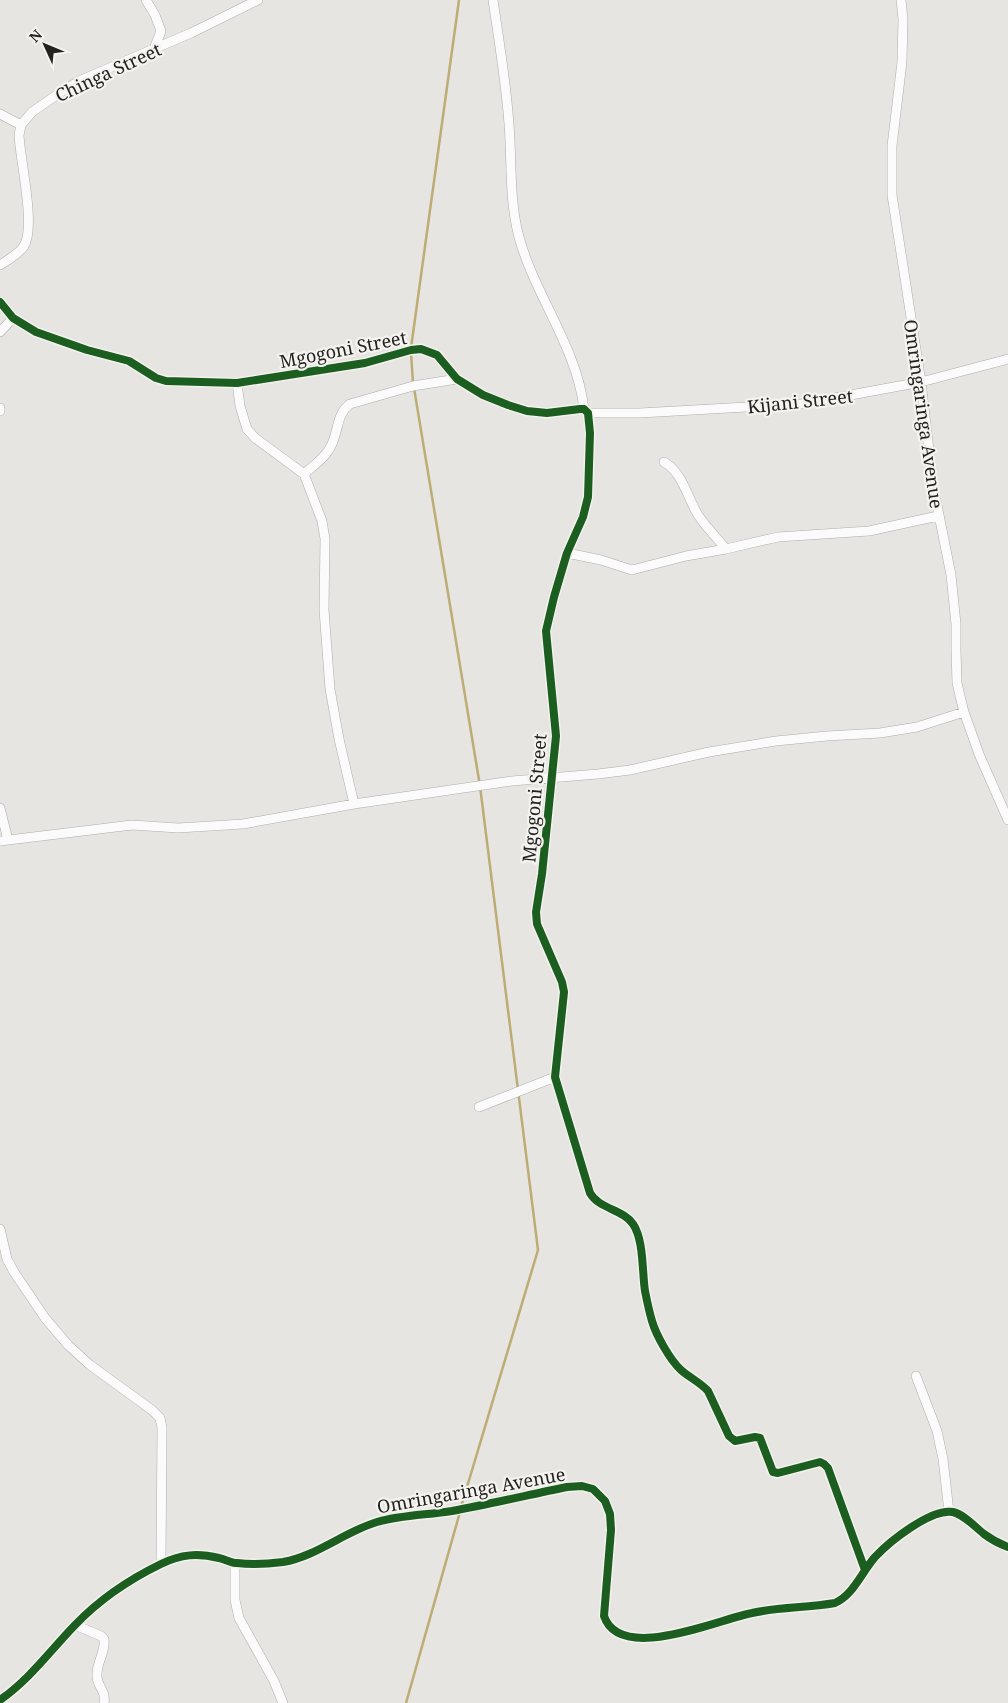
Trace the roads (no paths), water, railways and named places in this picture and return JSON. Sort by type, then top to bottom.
[{"type":"street","points":[[146,0],[155,15],[161,31],[154,49]]},
{"type":"street","name":"Chinga Street","points":[[21,125],[24,119],[44,103],[79,81],[223,18],[258,0]]},
{"type":"street","points":[[492,0],[506,90],[513,210],[518,236],[526,262],[575,368],[586,411]]},
{"type":"street","name":"Omringaringa Avenue","points":[[901,0],[903,19],[902,62],[892,146],[892,195],[921,382],[929,459],[938,516],[948,552],[956,624],[958,683],[964,712],[979,754],[1008,820]]},
{"type":"street","points":[[0,114],[21,125],[19,144],[28,228],[25,245],[19,252],[0,265]]},
{"type":"street","name":"Mgogoni Street","points":[[0,302],[14,318],[36,332],[87,350],[130,360],[156,378],[166,381],[237,383],[365,363],[410,350],[421,349],[438,355],[457,379],[484,395],[527,411],[547,413],[573,409],[586,411],[590,433],[588,497],[583,517],[568,553],[546,631],[556,736],[542,874],[536,912],[537,924],[562,982],[564,992],[555,1077],[590,1194],[597,1202],[625,1216],[633,1224],[638,1236],[645,1291],[652,1322],[658,1336],[681,1370],[703,1385],[708,1391],[732,1439],[735,1441],[755,1437],[760,1438],[773,1472],[778,1473],[820,1462],[828,1468],[865,1570]]},
{"type":"street","points":[[0,332],[14,318]]},
{"type":"street","name":"Kijani Street","points":[[586,411],[631,413],[802,404],[921,382],[1008,359]]},
{"type":"street","points":[[304,474],[330,448],[335,437],[340,414],[344,407],[413,386],[457,379]]},
{"type":"street","points":[[237,383],[240,406],[247,429],[255,438],[304,474],[318,507],[325,539],[324,610],[330,689],[354,804]]},
{"type":"street","points":[[664,462],[676,472],[700,517],[726,549]]},
{"type":"street","points":[[568,553],[601,560],[623,569],[632,570],[686,556],[789,535],[868,531],[938,516]]},
{"type":"street","points":[[0,808],[4,841],[132,825],[178,828],[243,824],[354,804],[512,781],[630,770],[709,752],[776,741],[827,736],[880,734],[917,727],[964,712]]},
{"type":"street","points":[[480,1107],[555,1077]]},
{"type":"street","points":[[0,1229],[7,1259],[45,1318],[68,1345],[90,1365],[152,1410],[160,1418],[162,1428],[161,1564]]},
{"type":"street","points":[[916,1376],[937,1431],[943,1459],[948,1512],[960,1515],[985,1535],[1008,1547]]},
{"type":"street","name":"Omringaringa Avenue","points":[[0,1700],[27,1678],[75,1625],[96,1606],[161,1564],[181,1555],[191,1554],[221,1558],[236,1563],[283,1562],[302,1557],[375,1523],[395,1518],[460,1509],[566,1487],[582,1486],[593,1489],[600,1495],[605,1501],[610,1514],[611,1530],[604,1616],[609,1626],[620,1634],[634,1637],[679,1634],[750,1613],[835,1603],[850,1593],[874,1558],[887,1546],[904,1533],[932,1517],[948,1512]]},
{"type":"street","points":[[236,1563],[235,1600],[239,1618],[274,1681],[283,1703]]},
{"type":"street","points":[[75,1625],[101,1636],[104,1640],[104,1650],[96,1675],[104,1692],[104,1703]]},
{"type":"waterway","points":[[411,348],[459,0]]},
{"type":"waterway","points":[[411,353],[413,383]]},
{"type":"waterway","points":[[414,388],[480,786],[538,1250],[461,1507]]},
{"type":"waterway","points":[[406,1703],[460,1512]]}]
